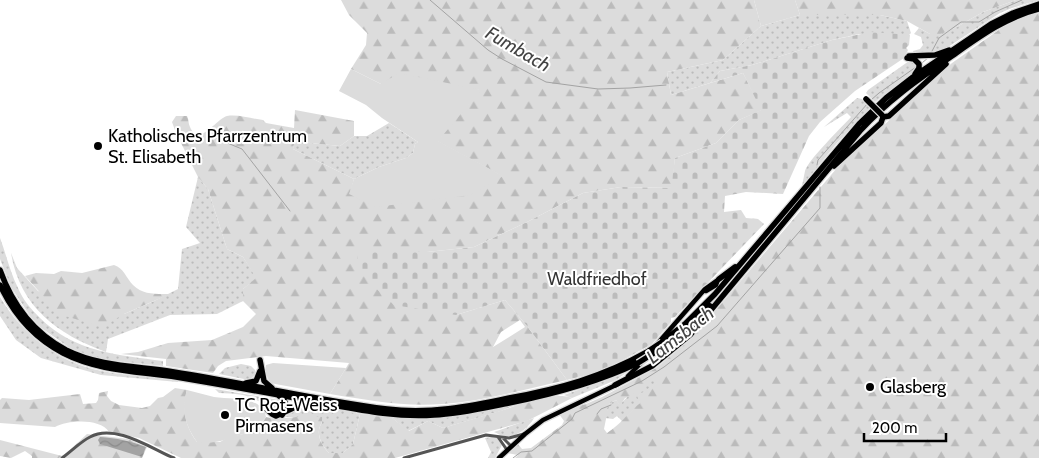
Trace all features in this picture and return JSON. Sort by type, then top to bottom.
[{"type":"highway","points":[[616,385],[652,366],[677,346],[704,320],[814,185],[885,104],[1004,17],[1039,4]]},
{"type":"highway","points":[[240,383],[387,409],[408,411],[444,410],[534,393],[578,382],[619,367],[662,342],[701,309],[750,254],[859,124],[886,98],[913,77],[1003,22],[1039,9]]},
{"type":"highway","points":[[913,77],[919,68],[919,64],[908,57],[939,54],[963,46]]},
{"type":"highway","points":[[863,97],[882,116],[889,116],[963,46]]},
{"type":"highway","points":[[814,185],[881,123],[882,116]]},
{"type":"highway","points":[[719,279],[727,275],[750,254]]},
{"type":"highway","points":[[0,270],[9,292],[24,316],[44,335],[83,358],[102,363],[220,382],[272,394],[399,415],[445,414],[556,393],[599,380],[638,363],[654,353],[696,320],[732,284]]},
{"type":"highway","points":[[0,284],[9,302],[27,326],[42,340],[63,353],[100,367],[202,379]]},
{"type":"highway","points":[[220,382],[252,383],[256,381],[260,369],[260,360]]},
{"type":"highway","points":[[260,369],[265,383],[278,390]]},
{"type":"highway","points":[[272,394],[281,397],[285,402],[286,409],[282,415]]},
{"type":"highway","points":[[263,406],[274,415],[282,415],[302,404],[323,403]]},
{"type":"main road","points":[[499,458],[525,434],[552,414],[616,385],[637,369],[671,326],[710,284],[719,279]]},
{"type":"street","points":[[62,458],[90,437],[108,434],[131,438],[174,458]]},
{"type":"street","points":[[404,458],[486,435],[503,438],[525,434]]},
{"type":"street","points":[[496,436],[509,448]]},
{"type":"street","points":[[503,438],[509,448]]},
{"type":"green space","points":[[341,0],[754,0],[761,26],[723,60],[667,72],[671,95],[743,73],[762,110],[739,120],[716,143],[675,158],[672,188],[621,187],[583,193],[474,247],[427,252],[456,315],[505,300],[567,380],[473,400],[428,405],[400,404],[330,394],[349,363],[266,356],[226,361],[218,366],[213,373],[166,366],[166,359],[121,354],[138,352],[168,343],[212,340],[243,327],[256,314],[243,301],[243,289],[256,278],[243,257],[227,249],[208,189],[198,177],[176,133],[172,122],[176,116],[187,116],[190,127],[198,135],[203,134],[227,116],[263,120],[266,123],[294,128],[295,110],[354,121],[354,136],[340,146],[310,143],[295,139],[293,149],[354,179],[350,194],[502,176],[437,141],[480,90],[381,84],[351,69],[366,45],[367,33],[349,15]],"holes":[[[520,320],[525,327],[493,347],[501,332]]]},
{"type":"green space","points":[[754,0],[795,0],[800,15],[761,26]]},
{"type":"green space","points":[[795,0],[1016,0],[983,12],[955,28],[938,35],[930,34],[907,21],[880,15],[800,15]]},
{"type":"green space","points":[[1016,0],[1039,0],[1000,13],[942,51],[914,53],[913,51],[920,49],[923,45],[921,37],[914,34],[919,28],[930,34],[955,28],[983,12]]},
{"type":"green space","points":[[1039,13],[1039,458],[515,458],[518,455],[507,453],[518,444],[522,449],[531,448],[562,425],[564,421],[559,414],[602,397],[656,368],[692,338],[837,168],[952,63],[1003,27],[1026,16]],"holes":[[[656,376],[657,383],[637,396],[640,403],[607,433],[604,429],[609,404],[616,400],[620,406],[625,398],[631,396]]]},
{"type":"green space","points":[[800,15],[880,15],[907,21],[911,33],[908,36],[859,34],[832,40],[752,65],[720,71],[710,83],[671,95],[667,72],[723,60],[761,26]]},
{"type":"green space","name":"Waldfriedhof","points":[[871,32],[910,35],[909,45],[906,48],[908,50],[904,58],[855,91],[820,122],[809,136],[783,194],[746,192],[725,196],[724,212],[741,210],[746,218],[758,219],[764,224],[675,317],[671,318],[671,322],[652,344],[621,361],[594,373],[567,380],[505,300],[456,315],[394,305],[369,282],[356,266],[359,250],[427,252],[474,247],[583,193],[621,187],[671,188],[675,158],[716,143],[739,120],[761,110],[743,73],[710,83],[720,71],[752,65],[832,40]]},
{"type":"green space","points":[[909,61],[917,65],[915,71],[875,102],[866,93],[868,90]]},
{"type":"green space","points":[[351,69],[381,84],[399,73],[481,90],[438,141],[503,176],[471,195],[376,207],[349,194],[354,179],[379,167],[406,158],[413,153],[415,144],[418,142],[366,105],[339,91]]},
{"type":"green space","points":[[857,98],[862,99],[870,108],[837,143],[802,186],[807,166],[851,117],[847,113],[824,127]]},
{"type":"green space","points":[[389,123],[418,142],[415,144],[413,153],[406,158],[379,167],[354,179],[293,149],[295,139],[310,143],[340,146],[354,136],[367,136]]},
{"type":"green space","points":[[198,177],[208,189],[227,249],[243,257],[257,278],[243,289],[243,301],[217,314],[170,315],[108,339],[106,352],[72,337],[44,316],[32,303],[23,289],[11,253],[17,268],[38,291],[124,314],[178,289],[182,249],[200,243],[186,227]]},
{"type":"green space","points":[[0,238],[22,296],[37,315],[53,329],[82,345],[113,354],[163,361],[163,366],[98,359],[70,348],[40,327],[30,316],[11,287],[0,259]]},
{"type":"green space","points":[[114,265],[120,268],[133,285],[141,291],[170,294],[124,314],[102,327],[62,315],[25,276],[36,273],[54,274],[61,271],[82,273]]},
{"type":"green space","points":[[0,297],[30,335],[56,354],[86,367],[102,371],[178,382],[101,375],[41,358],[16,340],[0,316]]},
{"type":"green space","points":[[273,363],[346,368],[330,394],[270,383],[266,374],[266,365]]},
{"type":"green space","points":[[241,364],[251,366],[256,374],[249,380],[219,374],[225,368]]},
{"type":"green space","points":[[626,373],[616,380],[572,398],[564,395]]},
{"type":"green space","points":[[656,375],[658,383],[638,396],[640,403],[622,421],[617,416],[613,419],[605,418],[609,404],[616,400],[620,405],[632,393]]},
{"type":"green space","points":[[175,388],[187,390],[185,411],[187,424],[197,442],[220,442],[227,438],[247,433],[266,417],[275,419],[307,416],[322,417],[319,437],[329,453],[343,453],[353,444],[360,414],[391,417],[409,431],[428,421],[443,428],[546,397],[564,396],[572,398],[527,421],[395,458],[181,458],[139,438],[109,432],[105,427],[91,422],[75,422],[55,427],[0,423],[0,400],[2,398],[29,400],[80,394],[83,404],[96,403],[99,393],[108,391],[107,396],[111,401],[119,405],[142,408],[150,406],[158,398],[163,397]]},
{"type":"green space","points":[[215,389],[279,400],[283,403],[282,411],[274,413],[255,399],[242,395],[219,393]]},
{"type":"green space","name":"TC Rot-Weiss Pirmasens","points":[[187,390],[214,397],[252,402],[259,405],[266,417],[247,433],[217,442],[197,442],[185,418],[184,404]]},
{"type":"green space","points":[[518,404],[443,428],[428,421],[408,431],[391,417],[440,417]]},
{"type":"green space","points":[[307,405],[317,405],[360,414],[353,444],[343,453],[329,453],[319,436],[322,417],[285,417],[292,411]]},
{"type":"green space","points":[[534,418],[518,434],[504,436],[494,432]]},
{"type":"green space","points":[[87,434],[128,439],[147,447],[142,458],[64,458],[62,456]]},
{"type":"green space","points":[[485,438],[497,438],[502,445],[495,458],[488,458],[491,452]]},
{"type":"green space","points":[[0,440],[62,456],[59,458],[32,458],[25,451],[11,458],[0,456]]},
{"type":"water","points":[[100,437],[123,440],[146,447],[142,457],[100,444],[98,440]]},
{"type":"waterway","name":"Fumbach","points":[[430,0],[488,50],[546,82],[598,89],[666,85]]},
{"type":"waterway","points":[[931,53],[939,38],[961,22],[979,22],[995,12],[1022,0]]},
{"type":"waterway","points":[[922,63],[929,57]]},
{"type":"waterway","points":[[871,100],[916,67]]},
{"type":"waterway","points":[[817,165],[818,160],[868,103]]},
{"type":"waterway","points":[[215,138],[242,149],[290,211]]},
{"type":"waterway","name":"Lamsbach","points":[[513,458],[521,452],[532,451],[572,419],[575,413],[642,381],[664,367],[717,326],[820,208],[820,187]]},
{"type":"waterway","points":[[597,414],[601,409],[611,405]]},
{"type":"place","name":"Katholisches Pfarrzentrum St. Elisabeth","points":[[98,146]]},
{"type":"place","name":"Glasberg","points":[[870,387]]},
{"type":"place","name":"TC Rot-Weiss Pirmasens","points":[[225,415]]}]
